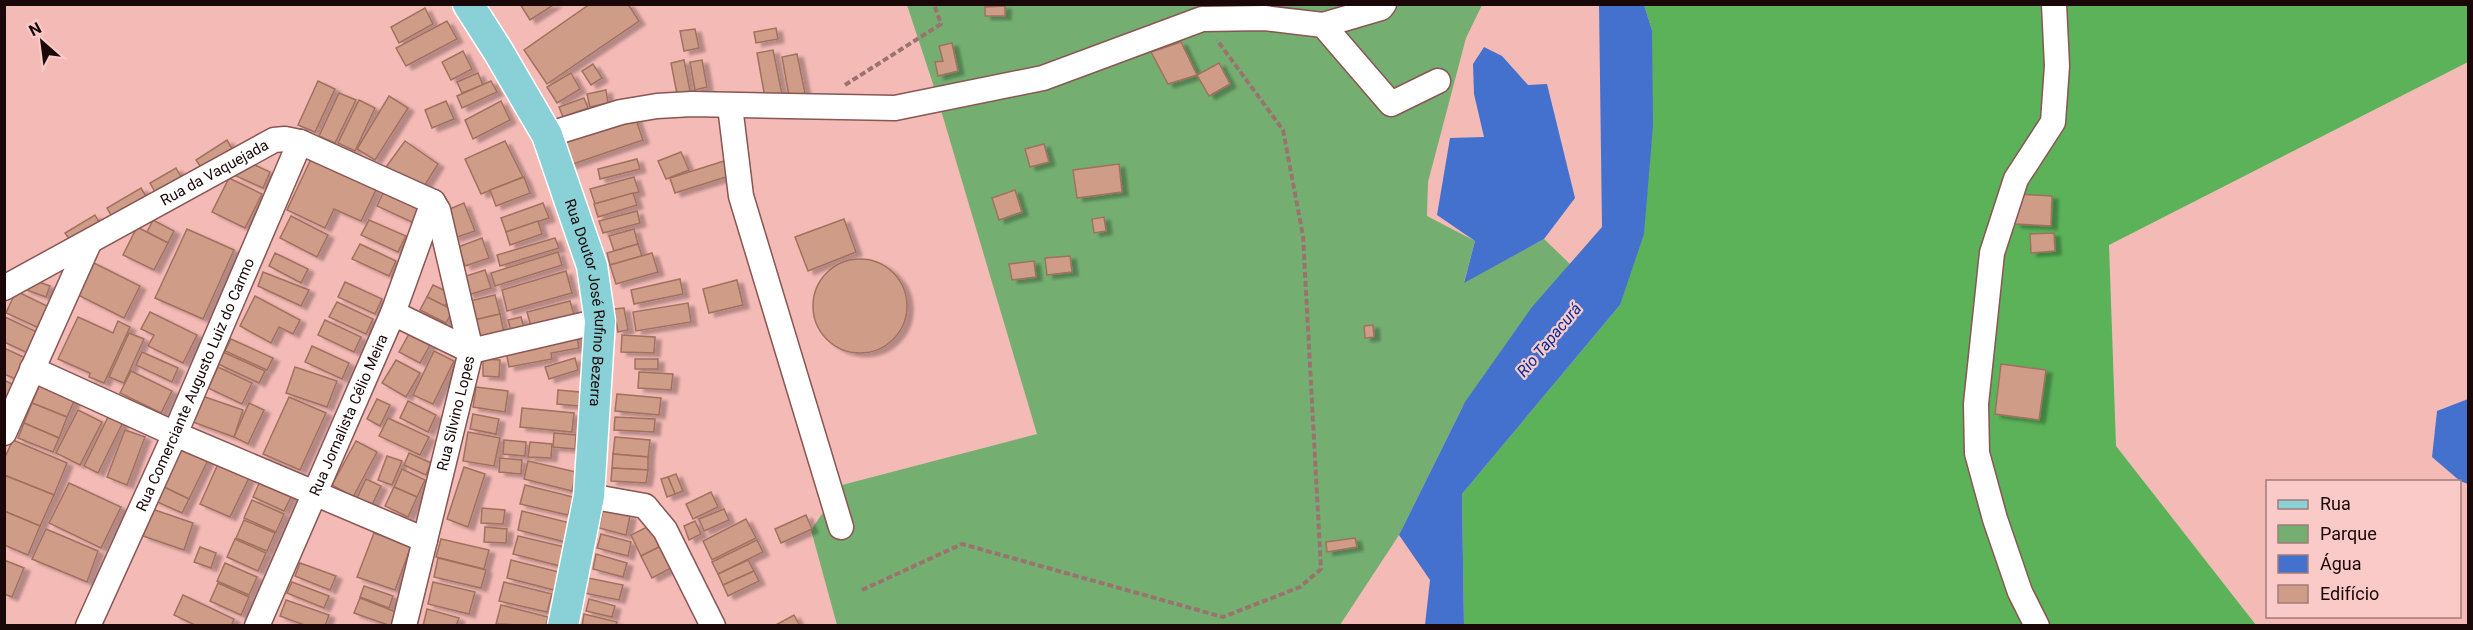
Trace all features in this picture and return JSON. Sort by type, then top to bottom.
[{"type":"main road","name":"Rua Doutor José Rufino Bezerra","points":[[468,4],[547,135],[592,266],[600,321],[589,496],[563,626]]},
{"type":"street","points":[[547,135],[621,112],[657,106],[814,105],[895,108],[1043,78],[1202,19],[1264,18],[1323,25],[1381,8],[1384,4]]},
{"type":"street","points":[[2037,626],[2020,592],[1980,464],[1977,453],[1976,405],[1992,253],[2016,179],[2053,122],[2056,66],[2054,4]]},
{"type":"street","points":[[1323,25],[1391,104],[1438,81]]},
{"type":"street","points":[[730,106],[741,196],[841,527]]},
{"type":"street","name":"Rua da Vaquejada","points":[[4,288],[274,140],[285,139],[300,142],[433,201]]},
{"type":"street","name":"Rua Comerciante Augusto Luiz do Carmo","points":[[88,626],[175,435],[300,142]]},
{"type":"street","name":"Rua Jornalista Célio Meira","points":[[257,626],[393,312],[433,201]]},
{"type":"street","name":"Rua Silvino Lopes","points":[[404,626],[471,351],[438,210],[433,201]]},
{"type":"street","points":[[4,433],[89,243]]},
{"type":"street","points":[[393,312],[471,351],[600,321]]},
{"type":"street","points":[[32,369],[175,435],[425,540]]},
{"type":"street","points":[[589,496],[645,506],[665,530],[712,626]]},
{"type":"path","points":[[814,105],[941,24],[934,4]]},
{"type":"path","points":[[862,590],[962,544],[1223,617],[1300,587],[1321,569],[1303,236],[1283,130],[1202,19]]},
{"type":"green space","points":[[907,5],[1482,5],[1466,38],[1428,182],[1427,216],[1475,241],[1464,282],[1544,239],[1570,264],[1462,408],[1399,535],[1340,625],[837,625],[811,530],[842,485],[1037,434],[935,90]]},
{"type":"green space","points":[[1644,5],[2468,5],[2468,62],[2109,245],[2116,446],[2256,625],[1464,625],[1462,494],[1620,305],[1652,30]]},
{"type":"water","name":"Rio Tapacurá","points":[[1599,5],[1644,5],[1652,30],[1653,126],[1644,234],[1620,305],[1462,494],[1464,625],[1425,625],[1430,580],[1399,535],[1465,402],[1532,307],[1602,227]]},
{"type":"water","points":[[1484,47],[1502,56],[1528,85],[1547,84],[1575,198],[1544,239],[1464,283],[1475,241],[1437,215],[1450,138],[1484,137],[1474,94],[1473,64]]},
{"type":"water","points":[[2468,399],[2468,484],[2459,480],[2432,457],[2437,411]]},
{"type":"building","points":[[520,4],[555,4],[530,20]]},
{"type":"building","points":[[590,4],[628,4],[639,21],[547,84],[524,50]]},
{"type":"building","points":[[1005,6],[1005,16],[985,16],[985,7]]},
{"type":"building","points":[[425,8],[433,24],[399,43],[391,27]]},
{"type":"building","points":[[447,21],[457,39],[406,66],[396,48]]},
{"type":"building","points":[[776,28],[778,39],[756,43],[754,32]]},
{"type":"building","points":[[695,29],[699,48],[684,51],[680,31]]},
{"type":"building","points":[[1181,42],[1197,75],[1168,84],[1151,52]]},
{"type":"building","points":[[952,43],[958,71],[938,76],[935,62],[943,61],[939,46]]},
{"type":"building","points":[[773,50],[782,94],[765,98],[757,53]]},
{"type":"building","points":[[463,51],[472,69],[451,80],[442,62]]},
{"type":"building","points":[[797,54],[805,93],[789,96],[782,57]]},
{"type":"building","points":[[684,60],[690,91],[677,94],[671,63]]},
{"type":"building","points":[[702,60],[707,87],[695,90],[690,62]]},
{"type":"building","points":[[1219,63],[1230,84],[1209,96],[1197,75]]},
{"type":"building","points":[[593,64],[602,78],[591,85],[582,71]]},
{"type":"building","points":[[478,73],[483,85],[462,93],[457,82]]},
{"type":"building","points":[[571,73],[580,89],[557,103],[547,87]]},
{"type":"building","points":[[318,81],[335,89],[315,132],[298,125]]},
{"type":"building","points":[[491,81],[497,92],[462,108],[457,96]]},
{"type":"building","points":[[606,90],[608,103],[590,107],[587,94]]},
{"type":"building","points":[[339,93],[356,100],[335,143],[319,136]]},
{"type":"building","points":[[389,96],[408,108],[375,160],[357,149]]},
{"type":"building","points":[[584,98],[588,108],[563,117],[559,107]]},
{"type":"building","points":[[359,100],[375,108],[355,151],[338,143]]},
{"type":"building","points":[[446,101],[454,119],[432,128],[425,110]]},
{"type":"building","points":[[501,101],[510,120],[473,139],[465,120]]},
{"type":"building","points":[[635,117],[643,140],[570,165],[562,143]]},
{"type":"building","points":[[227,140],[234,152],[204,172],[196,160]]},
{"type":"building","points":[[405,141],[438,164],[423,188],[386,167]]},
{"type":"building","points":[[505,141],[523,177],[481,194],[465,159]]},
{"type":"building","points":[[1044,144],[1049,162],[1030,167],[1025,149]]},
{"type":"building","points":[[681,152],[689,170],[666,179],[658,161]]},
{"type":"building","points":[[311,159],[376,190],[361,221],[334,209],[325,228],[287,210]]},
{"type":"building","points":[[637,159],[640,169],[600,179],[598,169]]},
{"type":"building","points":[[244,160],[270,172],[263,188],[236,176]]},
{"type":"building","points":[[724,161],[729,176],[675,193],[670,178]]},
{"type":"building","points":[[1119,164],[1122,192],[1077,198],[1073,170]]},
{"type":"building","points":[[176,168],[184,182],[158,197],[150,183]]},
{"type":"building","points":[[524,177],[530,193],[496,206],[490,190]]},
{"type":"building","points":[[634,177],[639,192],[595,204],[590,189]]},
{"type":"building","points":[[229,178],[262,194],[245,228],[212,212]]},
{"type":"building","points":[[141,188],[150,203],[116,224],[107,208]]},
{"type":"building","points":[[1015,190],[1022,212],[999,220],[992,198]]},
{"type":"building","points":[[384,191],[421,207],[414,223],[377,206]]},
{"type":"building","points":[[633,193],[637,205],[598,217],[594,204]]},
{"type":"building","points":[[2016,194],[2052,196],[2051,226],[2015,224]]},
{"type":"building","points":[[464,203],[475,231],[454,238],[445,211]]},
{"type":"building","points":[[543,203],[549,218],[506,232],[501,218]]},
{"type":"building","points":[[637,211],[640,223],[603,233],[599,221]]},
{"type":"building","points":[[95,215],[103,229],[74,246],[65,233]]},
{"type":"building","points":[[291,216],[328,235],[317,257],[280,238]]},
{"type":"building","points":[[1104,217],[1106,231],[1094,233],[1092,219]]},
{"type":"building","points":[[844,219],[856,252],[808,271],[795,237]]},
{"type":"building","points":[[153,220],[174,231],[168,243],[147,232]]},
{"type":"building","points":[[369,220],[406,236],[398,252],[361,235]]},
{"type":"building","points":[[538,221],[542,234],[510,245],[506,232]]},
{"type":"building","points":[[137,227],[168,243],[154,270],[123,255]]},
{"type":"building","points":[[187,229],[234,250],[203,319],[155,298]]},
{"type":"building","points":[[634,229],[638,244],[614,251],[609,236]]},
{"type":"building","points":[[2054,233],[2055,251],[2031,253],[2030,234]]},
{"type":"building","points":[[482,238],[489,258],[465,266],[458,247]]},
{"type":"building","points":[[555,238],[559,248],[500,266],[497,255]]},
{"type":"building","points":[[360,244],[396,261],[389,276],[352,259]]},
{"type":"building","points":[[638,244],[642,256],[610,265],[607,253]]},
{"type":"building","points":[[558,252],[562,265],[495,286],[491,273]]},
{"type":"building","points":[[275,253],[308,269],[301,283],[269,266]]},
{"type":"building","points":[[652,253],[658,272],[616,284],[610,265]]},
{"type":"building","points":[[1070,256],[1072,272],[1047,275],[1045,258]]},
{"type":"building","points":[[860,259],[878,263],[893,273],[903,288],[907,306],[903,324],[893,339],[878,349],[860,353],[842,349],[827,339],[817,324],[813,306],[817,288],[827,273],[842,263]]},
{"type":"building","points":[[1034,261],[1036,277],[1012,280],[1009,264]]},
{"type":"building","points":[[94,263],[140,286],[124,318],[78,295]]},
{"type":"building","points":[[485,270],[491,288],[468,295],[463,277]]},
{"type":"building","points":[[566,271],[572,293],[507,311],[502,290]]},
{"type":"building","points":[[263,272],[309,290],[301,306],[258,286]]},
{"type":"building","points":[[28,278],[50,286],[46,297],[24,289]]},
{"type":"building","points":[[680,279],[683,294],[634,304],[631,290]]},
{"type":"building","points":[[737,280],[743,305],[709,313],[703,289]]},
{"type":"building","points":[[345,282],[382,299],[375,314],[338,297]]},
{"type":"building","points":[[433,285],[452,294],[445,306],[427,297]]},
{"type":"building","points":[[16,291],[49,307],[39,328],[6,313]]},
{"type":"building","points":[[495,295],[500,314],[470,321],[466,302]]},
{"type":"building","points":[[255,296],[300,320],[293,334],[279,327],[271,343],[240,326]]},
{"type":"building","points":[[427,297],[453,310],[446,323],[420,310]]},
{"type":"building","points":[[570,301],[575,318],[532,330],[527,312]]},
{"type":"building","points":[[337,302],[373,319],[366,334],[329,317]]},
{"type":"building","points":[[688,303],[691,322],[636,331],[633,312]]},
{"type":"building","points":[[624,308],[628,330],[618,332],[614,309]]},
{"type":"building","points":[[150,312],[197,335],[183,363],[148,346],[154,335],[141,329]]},
{"type":"building","points":[[500,314],[504,333],[475,340],[470,321]]},
{"type":"building","points":[[5,317],[39,333],[30,354],[4,342]]},
{"type":"building","points":[[78,317],[113,333],[118,321],[130,327],[104,383],[89,377],[90,373],[58,359]]},
{"type":"building","points":[[521,317],[525,331],[512,334],[508,320]]},
{"type":"building","points":[[325,320],[361,337],[354,352],[318,335]]},
{"type":"building","points":[[1373,325],[1374,337],[1365,338],[1364,326]]},
{"type":"building","points":[[576,332],[579,348],[551,353],[552,359],[509,367],[505,346]]},
{"type":"building","points":[[129,333],[144,339],[124,383],[109,377]]},
{"type":"building","points":[[409,334],[430,345],[420,363],[399,352]]},
{"type":"building","points":[[622,335],[655,337],[654,353],[621,352]]},
{"type":"building","points":[[231,339],[273,358],[267,370],[225,351]]},
{"type":"building","points":[[312,346],[349,363],[342,379],[305,362]]},
{"type":"building","points":[[4,348],[28,359],[18,380],[4,374]]},
{"type":"building","points":[[434,351],[454,361],[433,404],[413,395]]},
{"type":"building","points":[[142,352],[178,368],[172,382],[136,365]]},
{"type":"building","points":[[223,352],[265,371],[259,383],[218,364]]},
{"type":"building","points":[[575,358],[578,370],[549,379],[545,367]]},
{"type":"building","points":[[483,359],[500,360],[499,377],[483,376]]},
{"type":"building","points":[[635,359],[658,359],[658,369],[635,369]]},
{"type":"building","points":[[396,360],[420,373],[406,397],[382,383]]},
{"type":"building","points":[[2001,364],[2046,370],[2039,420],[1995,414]]},
{"type":"building","points":[[218,367],[252,383],[242,404],[208,388]]},
{"type":"building","points":[[295,367],[337,381],[327,407],[286,393]]},
{"type":"building","points":[[131,371],[172,391],[161,413],[120,393]]},
{"type":"building","points":[[639,372],[673,374],[671,390],[638,388]]},
{"type":"building","points":[[4,380],[14,385],[4,405]]},
{"type":"building","points":[[40,384],[75,399],[67,417],[32,403]]},
{"type":"building","points":[[476,387],[508,391],[505,412],[473,407]]},
{"type":"building","points":[[558,390],[580,392],[579,406],[557,404]]},
{"type":"building","points":[[617,394],[661,398],[659,415],[615,411]]},
{"type":"building","points":[[202,396],[243,410],[234,437],[193,422]]},
{"type":"building","points":[[289,397],[326,413],[300,470],[263,454]]},
{"type":"building","points":[[377,399],[390,405],[380,426],[367,419]]},
{"type":"building","points":[[408,401],[436,415],[428,432],[400,418]]},
{"type":"building","points":[[32,403],[67,417],[59,438],[24,423]]},
{"type":"building","points":[[249,403],[264,410],[248,444],[234,437]]},
{"type":"building","points":[[522,408],[574,413],[572,432],[520,427]]},
{"type":"building","points":[[78,410],[102,422],[80,465],[56,453]]},
{"type":"building","points":[[473,414],[499,419],[496,434],[470,429]]},
{"type":"building","points":[[109,415],[123,422],[98,473],[84,466]]},
{"type":"building","points":[[615,417],[655,419],[654,432],[614,430]]},
{"type":"building","points":[[388,418],[429,437],[420,455],[379,436]]},
{"type":"building","points":[[24,423],[59,438],[53,452],[18,438]]},
{"type":"building","points":[[125,430],[145,437],[127,485],[107,477]]},
{"type":"building","points":[[468,432],[500,438],[494,466],[463,461]]},
{"type":"building","points":[[554,433],[576,435],[575,449],[553,447]]},
{"type":"building","points":[[615,437],[650,440],[648,457],[613,454]]},
{"type":"building","points":[[13,440],[67,463],[54,495],[4,475],[4,459]]},
{"type":"building","points":[[504,440],[526,442],[525,456],[503,454]]},
{"type":"building","points":[[356,441],[377,452],[353,497],[332,485]]},
{"type":"building","points":[[530,442],[552,444],[551,458],[528,457]]},
{"type":"building","points":[[179,446],[208,460],[189,499],[160,485]]},
{"type":"building","points":[[409,453],[431,463],[426,475],[404,465]]},
{"type":"building","points":[[613,454],[648,457],[648,470],[612,468]]},
{"type":"building","points":[[387,456],[402,461],[392,485],[378,480]]},
{"type":"building","points":[[500,458],[522,460],[521,474],[499,472]]},
{"type":"building","points":[[528,461],[576,472],[572,491],[524,479]]},
{"type":"building","points":[[218,464],[249,478],[230,517],[200,504]]},
{"type":"building","points":[[464,467],[485,474],[468,527],[447,519]]},
{"type":"building","points":[[612,468],[648,470],[646,483],[611,481]]},
{"type":"building","points":[[402,469],[425,480],[417,497],[394,487]]},
{"type":"building","points":[[676,474],[683,491],[675,494],[668,477]]},
{"type":"building","points":[[4,475],[54,495],[40,526],[4,511]]},
{"type":"building","points":[[668,477],[675,494],[667,497],[661,479]]},
{"type":"building","points":[[261,479],[293,493],[284,511],[253,497]]},
{"type":"building","points":[[366,479],[381,486],[372,505],[357,498]]},
{"type":"building","points":[[69,483],[121,507],[101,548],[49,523]]},
{"type":"building","points":[[160,485],[189,499],[182,513],[153,500]]},
{"type":"building","points":[[525,485],[573,497],[568,515],[520,504]]},
{"type":"building","points":[[394,487],[417,497],[408,517],[385,506]]},
{"type":"building","points":[[711,492],[718,507],[693,519],[686,504]]},
{"type":"building","points":[[252,500],[284,514],[276,532],[244,518]]},
{"type":"building","points":[[482,508],[505,510],[503,524],[481,523]]},
{"type":"building","points":[[152,509],[193,523],[184,550],[143,536]]},
{"type":"building","points":[[724,509],[729,520],[704,531],[699,519]]},
{"type":"building","points":[[603,510],[630,516],[626,535],[599,528]]},
{"type":"building","points":[[4,511],[40,526],[28,555],[4,545]]},
{"type":"building","points":[[522,511],[570,523],[565,542],[518,530]]},
{"type":"building","points":[[806,515],[812,529],[781,543],[775,529]]},
{"type":"building","points":[[746,519],[756,538],[712,560],[703,541]]},
{"type":"building","points":[[244,520],[275,533],[267,551],[236,538]]},
{"type":"building","points":[[695,521],[701,534],[689,540],[684,526]]},
{"type":"building","points":[[653,524],[663,545],[641,556],[631,535]]},
{"type":"building","points":[[485,527],[507,529],[506,543],[484,542]]},
{"type":"building","points":[[46,529],[98,551],[87,582],[32,559]]},
{"type":"building","points":[[374,533],[411,546],[395,590],[357,577]]},
{"type":"building","points":[[601,534],[631,542],[628,556],[597,548]]},
{"type":"building","points":[[518,536],[565,547],[560,566],[513,554]]},
{"type":"building","points":[[1355,538],[1357,547],[1327,552],[1326,542]]},
{"type":"building","points":[[235,539],[266,553],[258,571],[227,557]]},
{"type":"building","points":[[441,539],[489,550],[484,569],[436,557]]},
{"type":"building","points":[[757,540],[763,552],[718,574],[712,562]]},
{"type":"building","points":[[663,545],[673,567],[652,578],[641,556]]},
{"type":"building","points":[[200,547],[216,553],[211,568],[194,562]]},
{"type":"building","points":[[596,554],[627,563],[623,577],[593,569]]},
{"type":"building","points":[[438,558],[486,570],[481,588],[434,577]]},
{"type":"building","points":[[4,560],[24,568],[12,597],[4,594]]},
{"type":"building","points":[[511,560],[559,572],[554,590],[507,578]]},
{"type":"building","points":[[748,560],[754,571],[723,585],[718,574]]},
{"type":"building","points":[[225,563],[257,577],[249,595],[217,581]]},
{"type":"building","points":[[300,563],[336,576],[330,590],[295,576]]},
{"type":"building","points":[[754,571],[759,581],[728,596],[723,585]]},
{"type":"building","points":[[588,578],[623,585],[619,600],[584,593]]},
{"type":"building","points":[[292,582],[329,596],[324,608],[287,593]]},
{"type":"building","points":[[433,582],[475,592],[469,614],[428,604]]},
{"type":"building","points":[[504,582],[552,594],[547,612],[499,601]]},
{"type":"building","points":[[218,583],[249,597],[241,615],[210,601]]},
{"type":"building","points":[[364,586],[393,596],[389,608],[360,597]]},
{"type":"building","points":[[183,595],[234,619],[231,626],[197,626],[174,615]]},
{"type":"building","points":[[360,598],[396,612],[391,626],[354,613]]},
{"type":"building","points":[[589,599],[615,606],[612,617],[586,611]]},
{"type":"building","points":[[286,600],[329,615],[325,626],[307,626],[280,616]]},
{"type":"building","points":[[501,605],[548,617],[546,626],[496,624]]},
{"type":"building","points":[[427,609],[459,618],[456,626],[423,626]]},
{"type":"building","points":[[584,614],[617,622],[616,626],[582,626]]},
{"type":"building","points":[[794,615],[800,626],[774,626]]}]
